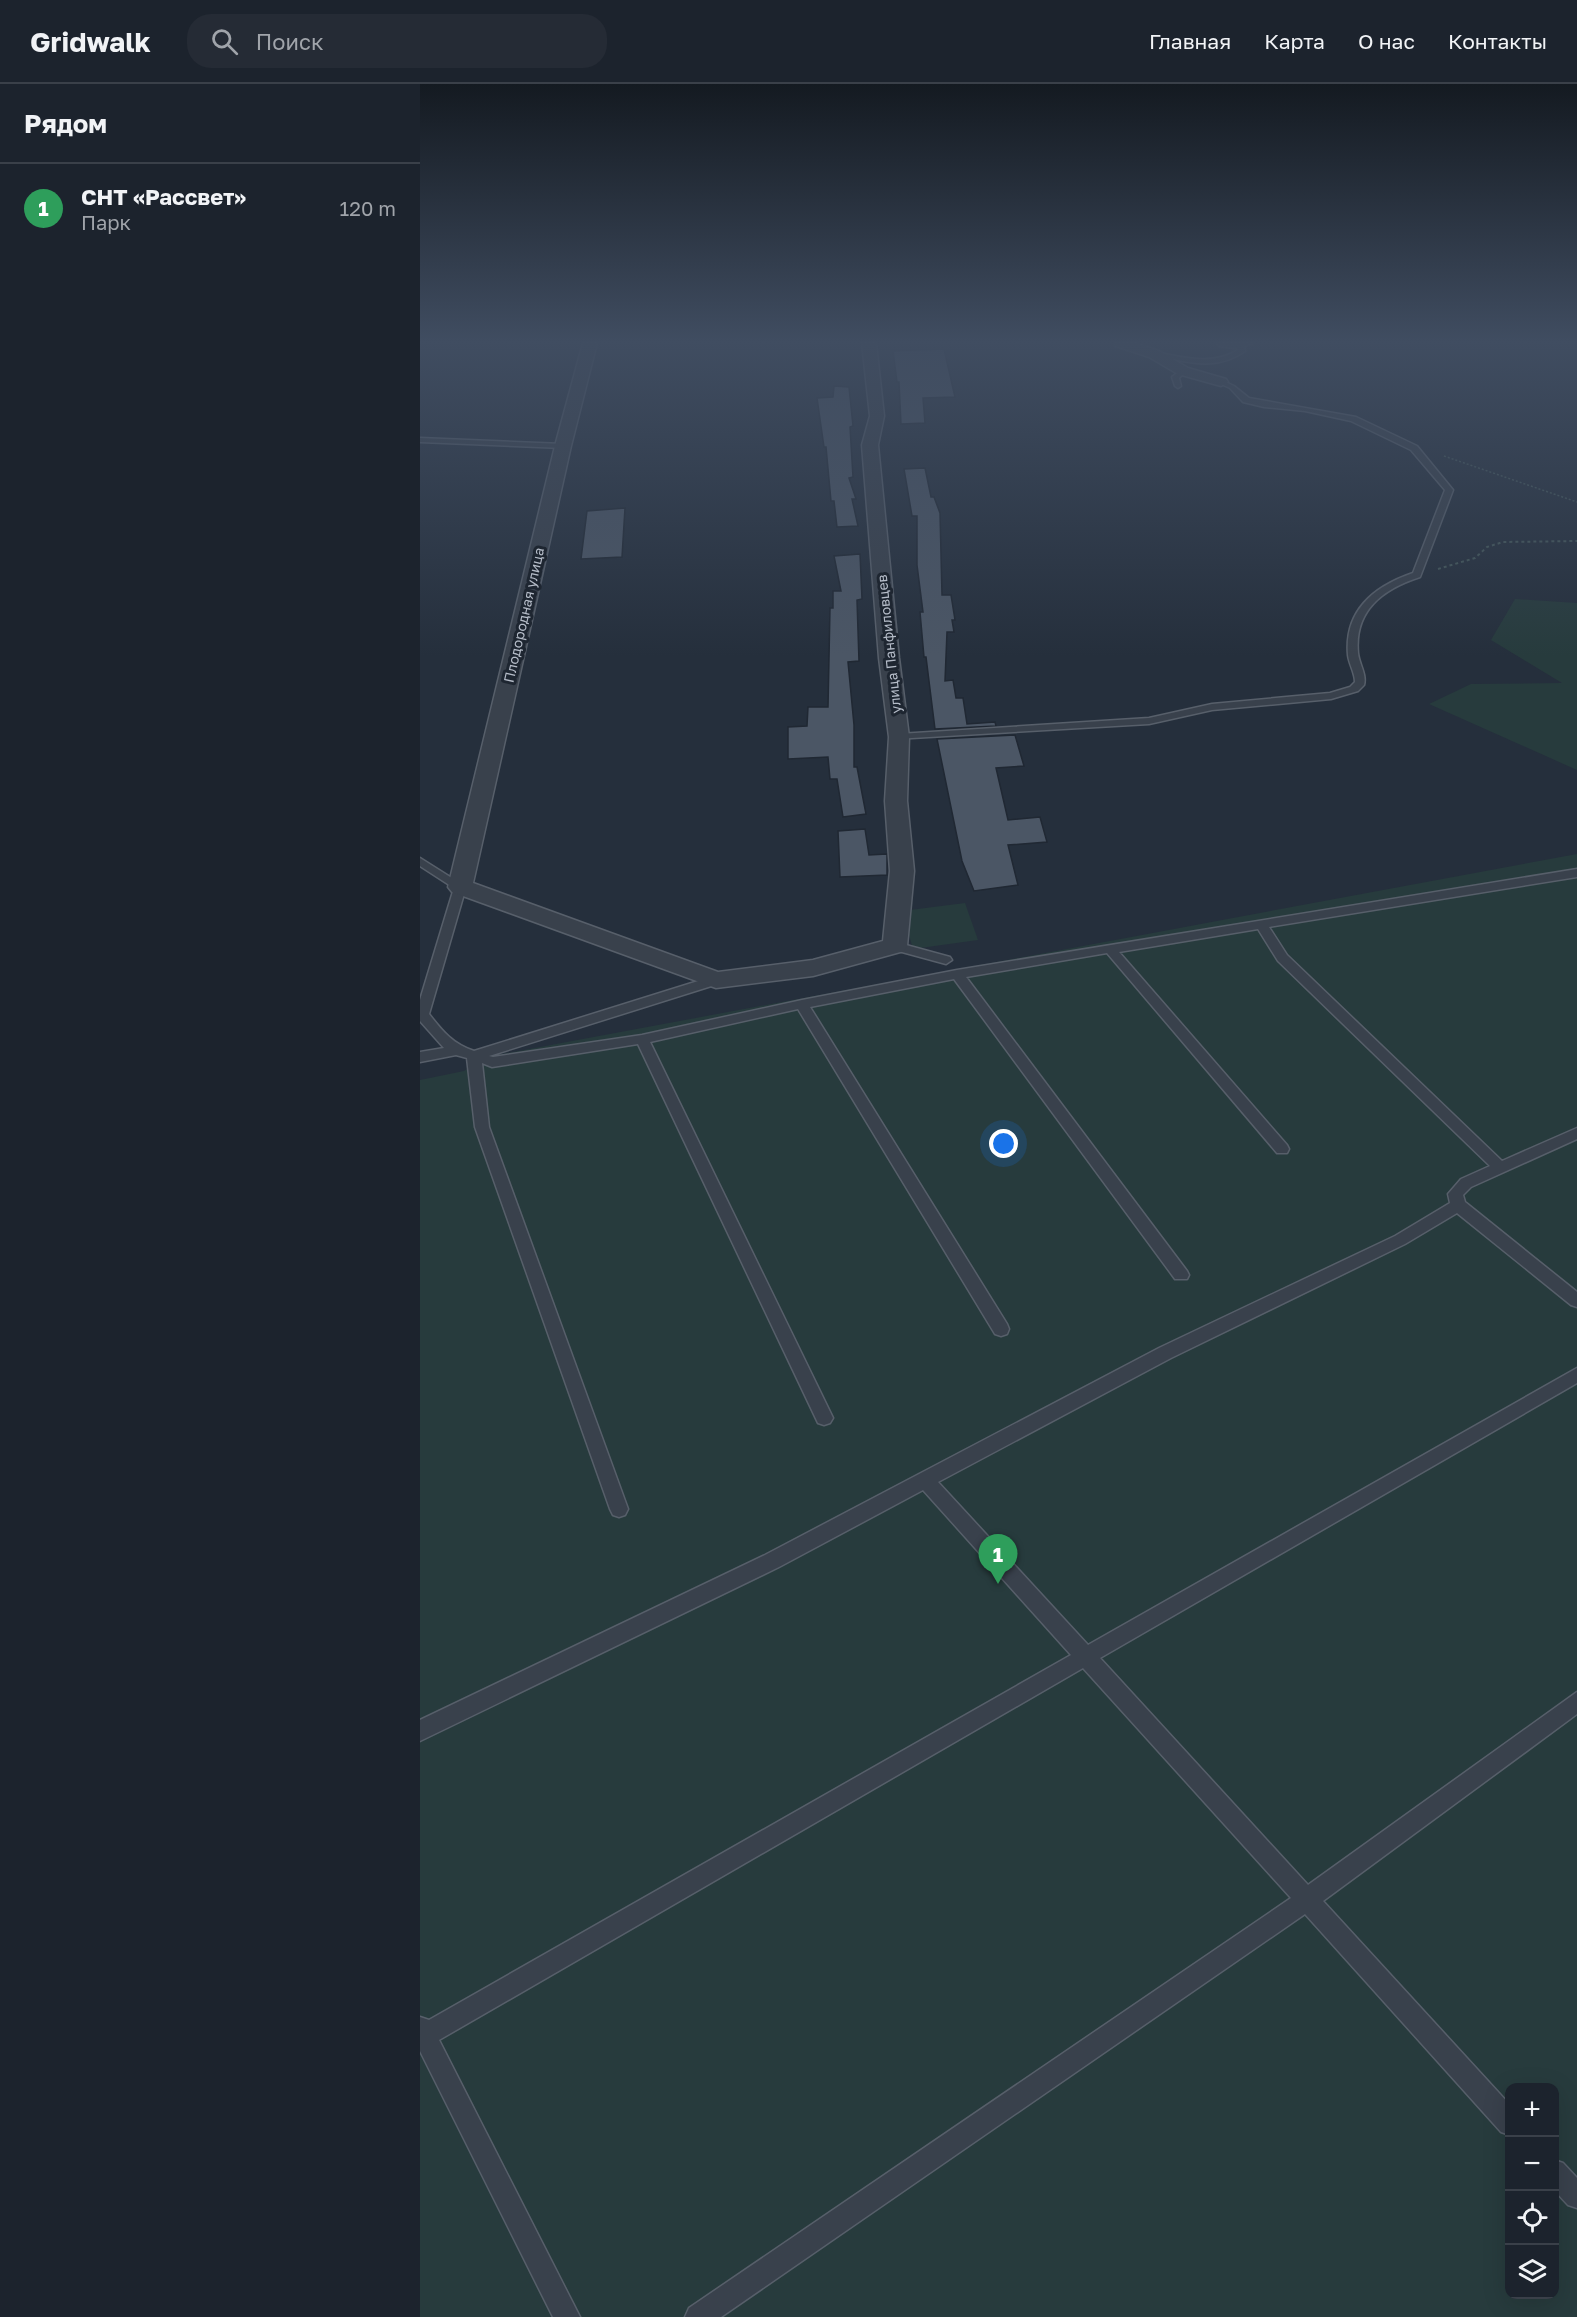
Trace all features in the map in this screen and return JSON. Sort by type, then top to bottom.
[{"type":"street","name":"Плодородная улица","points":[[460,888],[563,447]]},
{"type":"street","name":"улица Панфиловцев","points":[[870,447],[889,658],[899,737],[896,801],[902,871],[895,946]]},
{"type":"street","points":[[460,888],[716,980],[813,968],[895,946]]},
{"type":"lane","points":[[899,737],[1149,721],[1212,707],[1331,696],[1354,689],[1360,683],[1353,653],[1357,616],[1380,590],[1391,582],[1417,575],[1449,490],[1414,448]]},
{"type":"lane","points":[[420,861],[460,888],[422,1015],[444,1042],[457,1050],[492,1062],[642,1039],[802,1004],[957,974],[1577,873]]},
{"type":"lane","points":[[1261,924],[1282,958],[1500,1167]]},
{"type":"lane","points":[[895,946],[946,960]]},
{"type":"lane","points":[[1110,949],[1282,1149]]},
{"type":"lane","points":[[957,974],[1181,1275]]},
{"type":"lane","points":[[474,1056],[716,980]]},
{"type":"lane","points":[[802,1004],[1001,1329]]},
{"type":"lane","points":[[642,1039],[824,1418]]},
{"type":"lane","points":[[422,1059],[457,1050]]},
{"type":"lane","points":[[474,1056],[482,1127],[619,1509]]},
{"type":"lane","points":[[1577,1133],[1466,1183],[1455,1194],[1458,1204],[1577,1300]]},
{"type":"lane","points":[[420,1731],[772,1562],[1165,1353],[1400,1240],[1458,1204]]},
{"type":"lane","points":[[567,2317],[422,2033],[1577,1375]]},
{"type":"lane","points":[[925,1480],[1505,2119]]},
{"type":"lane","points":[[698,2317],[1306,1901],[1577,1702]]},
{"type":"lane","points":[[1559,2177],[1577,2196]]},
{"type":"path","points":[[1414,448],[1480,467],[1546,495],[1577,502]]},
{"type":"path","points":[[1417,575],[1475,558],[1494,544],[1577,541]]},
{"type":"green space","points":[[1515,599],[1577,603],[1577,770],[1429,704],[1471,684],[1562,683],[1491,640]]},
{"type":"green space","points":[[1577,854],[1577,2317],[420,2317],[420,1080],[464,1071],[486,1057]]},
{"type":"green space","points":[[965,903],[978,940],[913,949],[902,911]]},
{"type":"building","points":[[826,447],[851,447],[853,477],[849,478],[856,499],[852,499],[858,526],[837,527],[834,501],[831,501]]},
{"type":"building","points":[[925,468],[931,497],[934,497],[940,513],[942,595],[951,595],[955,620],[952,620],[954,632],[947,632],[945,681],[953,680],[956,698],[963,698],[967,724],[995,722],[996,726],[935,729],[920,612],[923,612],[917,565],[917,516],[912,516],[904,469]]},
{"type":"building","points":[[625,508],[622,557],[581,559],[587,511]]},
{"type":"building","points":[[860,554],[862,599],[857,600],[859,661],[848,662],[854,725],[854,767],[857,767],[866,814],[843,817],[837,779],[830,779],[828,757],[788,759],[788,727],[807,726],[808,707],[828,707],[830,608],[833,608],[833,591],[841,591],[834,556]]},
{"type":"building","points":[[1015,735],[1024,766],[996,768],[1008,820],[1040,817],[1047,842],[1008,845],[1018,885],[974,891],[962,861],[937,739]]},
{"type":"building","points":[[865,829],[869,855],[887,854],[887,875],[840,877],[838,831]]},
{"type":"place","name":"СНТ «Рассвет»","points":[[998,1584]]}]
